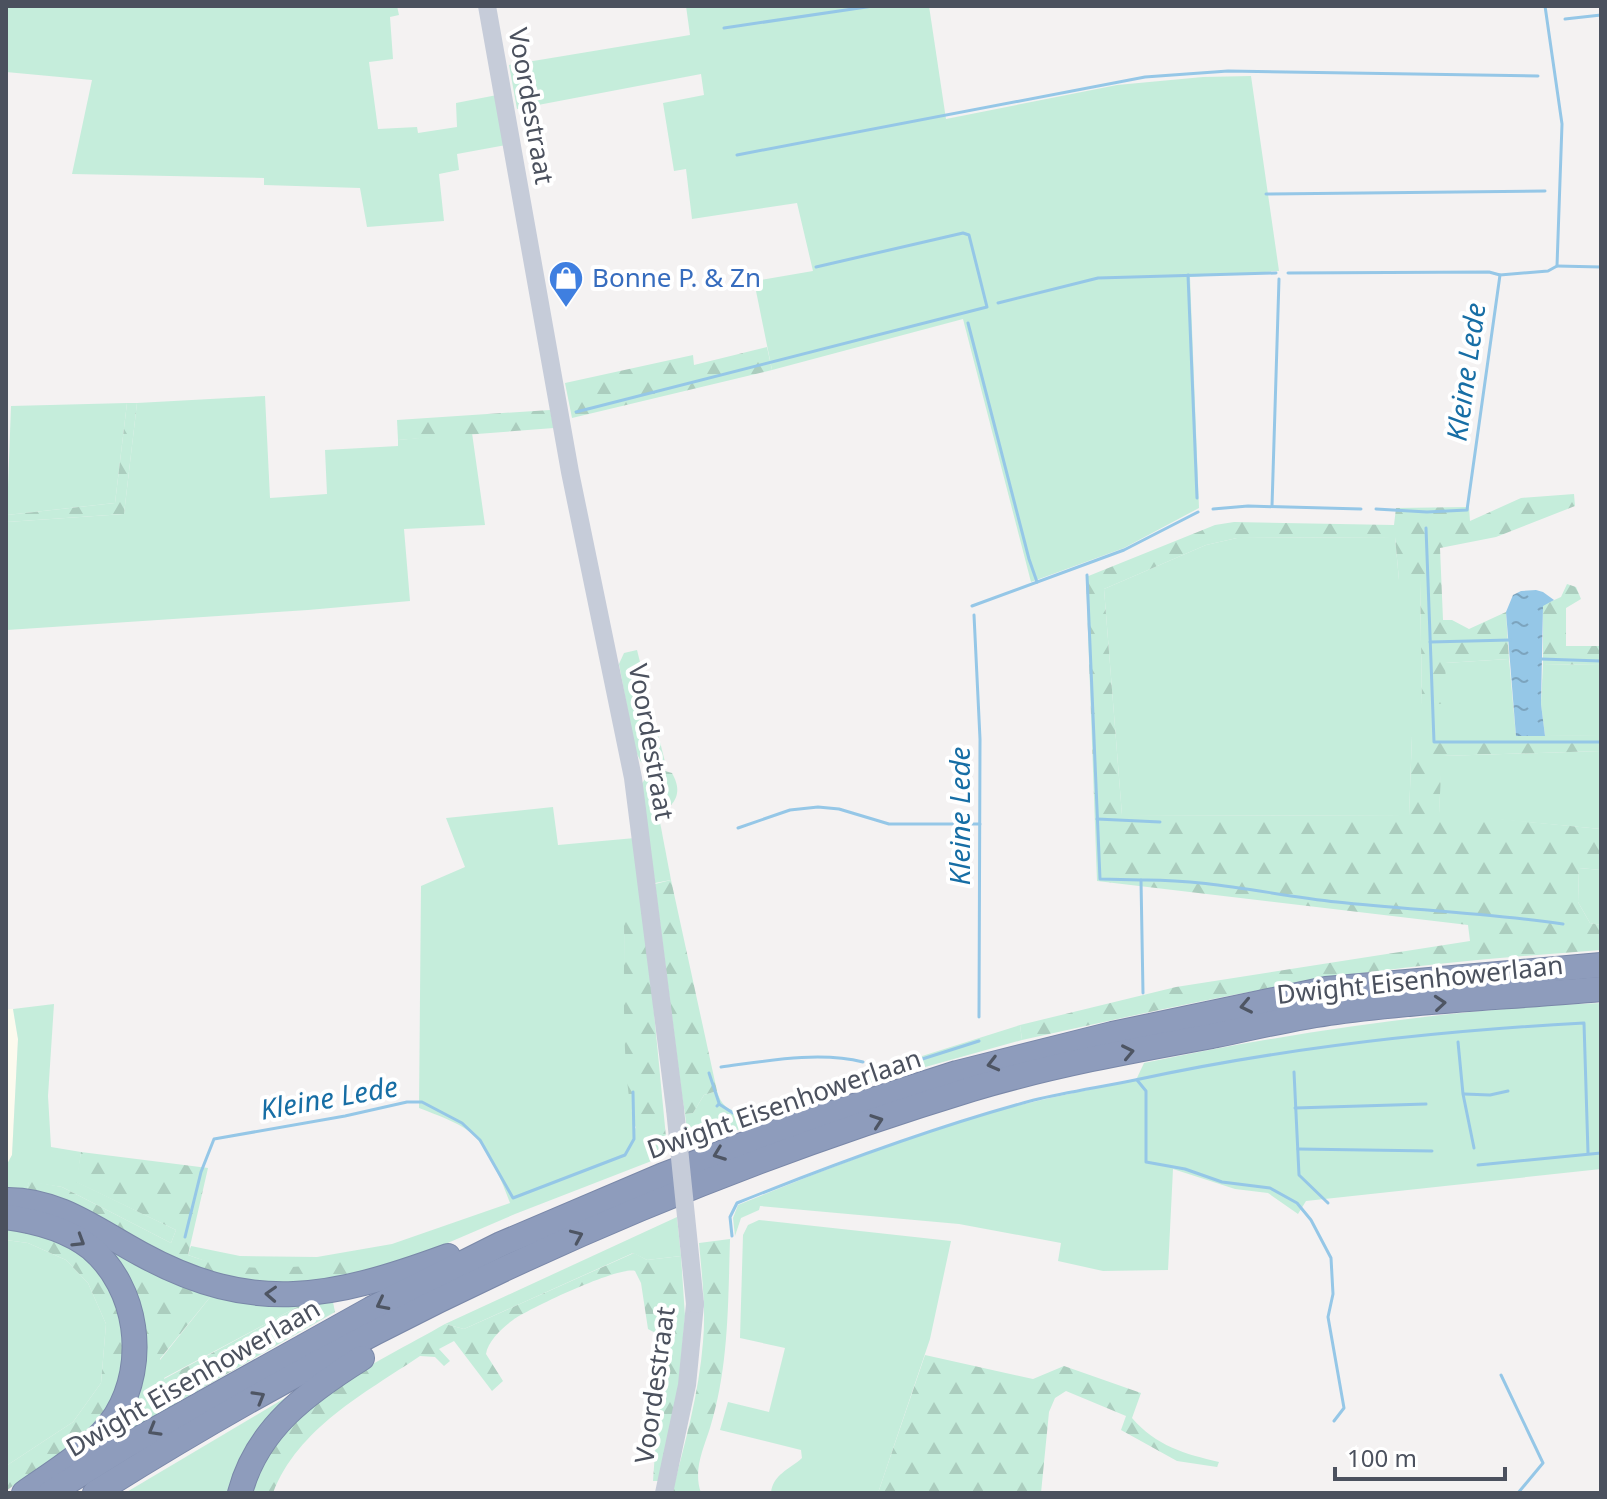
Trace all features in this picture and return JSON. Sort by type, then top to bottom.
[{"type":"highway","name":"Dwight Eisenhowerlaan","points":[[50,1493],[124,1447],[371,1309],[501,1244],[661,1176],[792,1126],[973,1069],[1112,1034],[1326,989],[1601,965]]},
{"type":"highway","name":"Dwight Eisenhowerlaan","points":[[95,1493],[292,1378],[507,1268],[653,1203],[803,1146],[975,1088],[1121,1053],[1335,1012],[1601,989]]},
{"type":"highway","points":[[6,1200],[70,1213],[184,1276],[214,1286],[253,1293],[290,1295],[329,1290],[402,1273],[455,1253],[501,1244]]},
{"type":"highway","points":[[6,1217],[31,1220],[64,1232],[91,1249],[113,1274],[128,1302],[134,1332],[132,1378],[114,1418],[99,1436],[24,1493]]},
{"type":"highway","points":[[240,1493],[267,1435],[295,1404],[328,1379],[436,1318],[507,1268]]},
{"type":"street","name":"Voordestraat","points":[[487,6],[570,472],[633,778],[675,1109],[695,1304],[687,1385],[664,1493]]},
{"type":"shaded area","points":[[6,1009],[13,1009],[18,1039],[12,1155],[6,1166]]},
{"type":"green space","points":[[6,6],[397,6],[399,15],[390,17],[393,59],[369,62],[378,129],[417,127],[418,133],[457,127],[456,103],[497,95],[506,145],[457,154],[459,170],[439,174],[444,221],[367,227],[360,188],[264,185],[264,178],[72,174],[92,80],[6,72]]},
{"type":"green space","points":[[686,6],[929,6],[946,119],[1117,85],[1251,76],[1279,271],[1190,277],[1199,508],[1124,548],[1031,582],[963,319],[772,370],[754,281],[813,271],[797,203],[692,219],[686,169],[674,171],[663,103],[704,95],[701,74],[517,109],[509,65],[690,35]]},
{"type":"green space","points":[[767,347],[772,370],[572,418],[565,383],[693,355],[694,365]]},
{"type":"green space","points":[[265,396],[270,498],[327,494],[325,450],[398,446],[398,440],[472,433],[485,525],[404,529],[410,601],[7,630],[7,522],[124,514],[137,403]]},
{"type":"green space","points":[[127,403],[115,503],[7,515],[11,406]]},
{"type":"green space","points":[[127,403],[137,403],[124,514],[7,522],[7,515],[115,503]]},
{"type":"green space","points":[[550,410],[554,428],[398,440],[397,420]]},
{"type":"green space","points":[[1574,494],[1575,506],[1496,537],[1440,548],[1443,620],[1452,620],[1469,629],[1506,612],[1509,659],[1445,663],[1447,703],[1422,706],[1420,580],[1399,580],[1395,537],[1237,538],[1206,545],[1104,589],[1122,815],[1409,816],[1412,736],[1601,735],[1601,751],[1442,756],[1439,813],[1601,829],[1601,870],[1579,868],[1578,902],[1590,923],[1601,925],[1601,950],[1453,962],[1321,979],[1022,1040],[1020,1025],[1176,987],[1470,941],[1468,925],[1097,881],[1086,577],[1215,525],[1234,522],[1394,525],[1396,508],[1469,507],[1470,521],[1521,498]]},
{"type":"green space","points":[[1395,537],[1399,580],[1420,580],[1422,706],[1445,663],[1509,659],[1516,736],[1412,736],[1409,816],[1122,815],[1104,589],[1206,545],[1237,538]]},
{"type":"green space","points":[[1567,584],[1576,587],[1581,599],[1566,608],[1566,646],[1601,646],[1601,665],[1543,664],[1543,605],[1561,597]]},
{"type":"green space","points":[[637,650],[665,762],[652,765],[641,762],[635,750],[619,664],[624,653]]},
{"type":"green space","points":[[1543,664],[1601,665],[1601,735],[1545,736],[1541,704]]},
{"type":"green space","points":[[1601,751],[1601,829],[1439,814],[1441,756]]},
{"type":"green space","points":[[665,771],[672,773],[677,792],[670,807],[659,816],[651,775]]},
{"type":"green space","points":[[651,775],[671,880],[655,883],[641,785]]},
{"type":"green space","points":[[553,807],[558,845],[635,838],[644,909],[624,926],[628,1084],[634,1127],[653,1142],[666,1137],[667,1155],[515,1214],[401,1263],[355,1274],[241,1269],[188,1255],[191,1246],[240,1256],[317,1257],[392,1244],[510,1203],[494,1165],[476,1138],[446,1118],[419,1108],[421,886],[465,867],[446,818]]},
{"type":"green space","points":[[1579,868],[1601,870],[1601,925],[1590,923],[1578,902]]},
{"type":"green space","points":[[671,880],[717,1091],[704,1095],[693,1113],[685,1114],[655,884]]},
{"type":"green space","points":[[644,909],[666,1137],[652,1142],[640,1138],[633,1119],[624,1036],[624,926],[628,912]]},
{"type":"green space","points":[[1601,1003],[1601,1169],[1306,1201],[1298,1214],[1268,1193],[1235,1189],[1173,1169],[1168,1270],[1103,1271],[1058,1261],[1061,1243],[959,1224],[760,1206],[759,1210],[741,1218],[735,1236],[733,1218],[738,1205],[969,1119],[1031,1102],[1136,1080],[1144,1063],[1257,1041],[1429,1016]]},
{"type":"green space","points":[[54,1004],[48,1096],[51,1147],[81,1152],[77,1182],[176,1230],[171,1243],[62,1187],[29,1182],[27,1189],[6,1190],[6,1166],[12,1155],[18,1039],[13,1009]]},
{"type":"green space","points":[[1020,1025],[1022,1040],[879,1080],[689,1147],[685,1114],[693,1113],[704,1095],[717,1091],[728,1108],[748,1111]]},
{"type":"green space","points":[[81,1152],[208,1168],[188,1255],[229,1265],[270,1268],[353,1260],[355,1274],[271,1284],[221,1278],[171,1260],[77,1209],[27,1189],[29,1181],[62,1187],[171,1243],[176,1230],[76,1182]]},
{"type":"green space","points":[[35,1209],[148,1269],[160,1360],[211,1296],[261,1305],[299,1306],[164,1378],[176,1403],[101,1449],[129,1288]]},
{"type":"green space","points":[[677,1217],[681,1256],[647,1260],[633,1253],[464,1329],[445,1324]]},
{"type":"green space","points":[[759,1220],[951,1241],[930,1339],[878,1493],[771,1493],[778,1477],[802,1458],[801,1450],[720,1430],[728,1402],[769,1412],[785,1348],[740,1338],[743,1235],[748,1225]]},
{"type":"green space","points":[[6,1227],[42,1234],[61,1242],[92,1265],[112,1296],[122,1332],[123,1352],[117,1390],[97,1423],[60,1454],[6,1491],[6,1466],[73,1422],[101,1383],[106,1324],[88,1283],[66,1260],[28,1243],[6,1240]]},
{"type":"green space","points":[[730,1239],[724,1358],[716,1405],[698,1468],[701,1493],[672,1493],[691,1418],[701,1361],[704,1317],[699,1243]]},
{"type":"green space","points":[[6,1240],[28,1243],[66,1260],[88,1283],[106,1324],[101,1383],[73,1422],[6,1466]]},
{"type":"green space","points":[[634,1253],[647,1260],[681,1256],[685,1316],[677,1404],[660,1481],[653,1481],[663,1337],[648,1329],[641,1283],[635,1271],[626,1271],[555,1298],[522,1314],[504,1327],[486,1354],[503,1381],[492,1391],[454,1341],[439,1349],[450,1361],[444,1366],[435,1357],[420,1356],[377,1384],[316,1431],[284,1470],[273,1493],[252,1493],[264,1462],[282,1435],[304,1412],[358,1373],[445,1324],[464,1329]]},
{"type":"green space","points":[[148,1269],[211,1296],[155,1365],[147,1357],[136,1289],[138,1278]]},
{"type":"green space","points":[[333,1302],[335,1312],[176,1403],[164,1379],[299,1306]]},
{"type":"green space","points":[[925,1355],[1033,1379],[1064,1366],[1141,1393],[1132,1418],[1141,1428],[1172,1448],[1219,1462],[1217,1467],[1177,1461],[1121,1430],[1126,1416],[1066,1391],[1055,1398],[1049,1412],[1041,1493],[878,1493]]},
{"type":"green space","points":[[290,1395],[233,1493],[125,1493]]},
{"type":"water","points":[[1536,590],[1554,600],[1543,606],[1541,704],[1545,736],[1516,736],[1506,612],[1513,595]]},
{"type":"waterway","points":[[724,28],[873,6]]},
{"type":"waterway","name":"Kleine Lede","points":[[1376,509],[1427,512],[1467,510],[1500,275],[1548,271],[1557,266],[1562,124],[1545,6]]},
{"type":"waterway","points":[[1565,19],[1601,15]]},
{"type":"waterway","points":[[737,155],[1145,77],[1228,71],[1538,76]]},
{"type":"waterway","points":[[1266,194],[1545,191]]},
{"type":"waterway","points":[[576,412],[987,307],[969,235],[963,233],[816,267]]},
{"type":"waterway","points":[[1557,266],[1601,267]]},
{"type":"waterway","points":[[1288,273],[1489,272],[1500,275]]},
{"type":"waterway","points":[[998,303],[1098,278],[1276,273]]},
{"type":"waterway","points":[[1188,275],[1197,498]]},
{"type":"waterway","points":[[1272,506],[1279,279]]},
{"type":"waterway","points":[[968,323],[1037,582]]},
{"type":"waterway","name":"Kleine Lede","points":[[1213,509],[1248,506],[1361,509]]},
{"type":"waterway","name":"Kleine Lede","points":[[972,606],[1124,550],[1198,512]]},
{"type":"waterway","points":[[1426,528],[1434,742],[1601,742]]},
{"type":"waterway","points":[[1087,575],[1100,879],[1141,880],[1143,993]]},
{"type":"waterway","name":"Kleine Lede","points":[[974,615],[980,739],[979,1017]]},
{"type":"waterway","points":[[1430,642],[1510,640]]},
{"type":"waterway","points":[[1541,659],[1601,661]]},
{"type":"waterway","points":[[738,828],[790,810],[818,807],[839,809],[889,824],[980,824]]},
{"type":"waterway","points":[[1097,819],[1160,822]]},
{"type":"waterway","points":[[1141,880],[1190,882],[1337,902],[1563,924]]},
{"type":"waterway","points":[[732,1236],[730,1217],[737,1203],[884,1147],[996,1111],[1059,1094],[1246,1059],[1415,1036],[1584,1023],[1588,1153]]},
{"type":"waterway","name":"Kleine Lede","points":[[717,1106],[719,1104],[733,1113],[746,1115],[979,1041]]},
{"type":"waterway","points":[[1458,1042],[1463,1094],[1474,1148]]},
{"type":"waterway","points":[[721,1067],[811,1057],[863,1062]]},
{"type":"waterway","points":[[1294,1072],[1299,1175],[1328,1203]]},
{"type":"waterway","points":[[709,1073],[719,1103]]},
{"type":"waterway","points":[[1137,1080],[1146,1091],[1146,1162],[1185,1169],[1222,1182],[1270,1188],[1297,1203],[1311,1220],[1331,1258],[1333,1294],[1328,1317],[1344,1408],[1334,1421]]},
{"type":"waterway","points":[[1464,1094],[1490,1095],[1508,1091]]},
{"type":"waterway","name":"Kleine Lede","points":[[185,1237],[201,1172],[214,1139],[407,1102],[422,1102],[462,1123],[480,1140],[513,1198],[625,1155],[634,1139],[633,1092]]},
{"type":"waterway","points":[[1295,1108],[1426,1104]]},
{"type":"waterway","points":[[1298,1149],[1432,1151]]},
{"type":"waterway","points":[[1478,1165],[1601,1153]]},
{"type":"waterway","points":[[1501,1375],[1543,1463],[1518,1493]]},
{"type":"place","name":"Bonne P. & Zn","points":[[566,309]]}]
